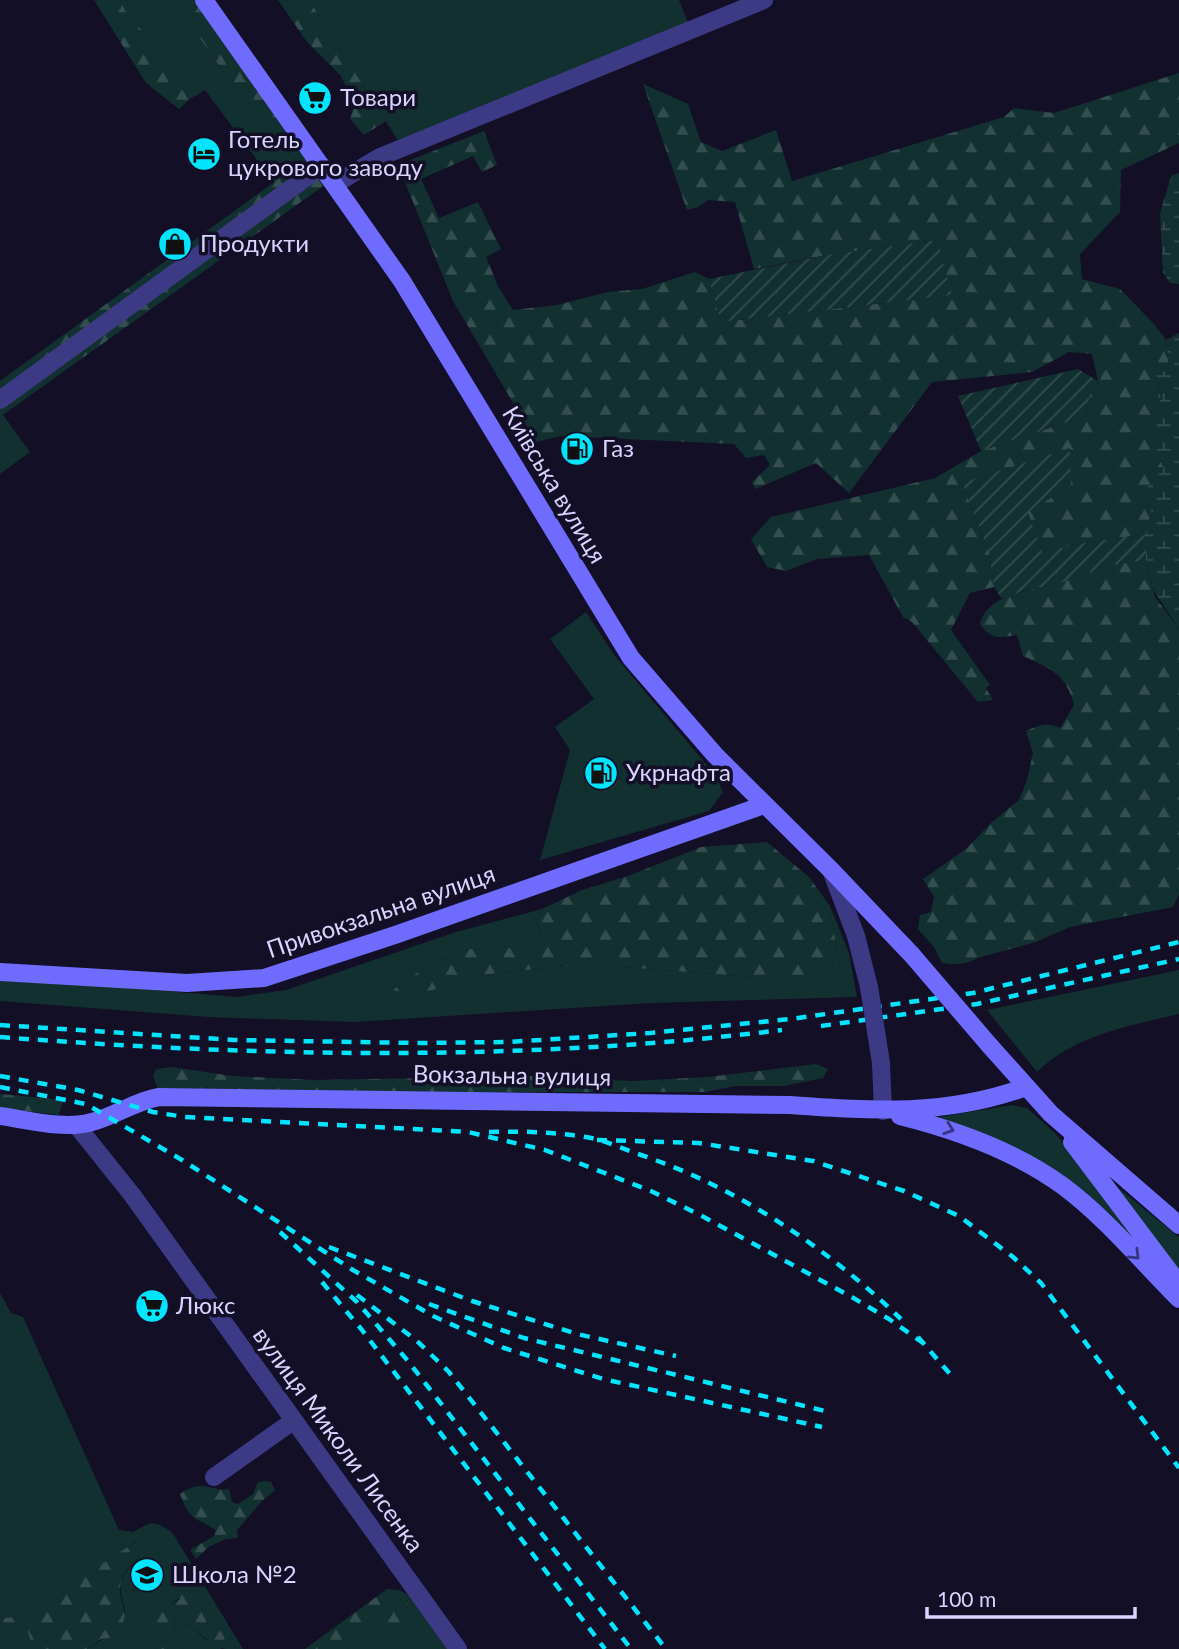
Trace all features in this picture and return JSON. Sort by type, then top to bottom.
[{"type":"street","name":"Київська вулиця","points":[[204,0],[402,281],[631,658],[715,755],[912,955],[1051,1114]]},
{"type":"street","points":[[335,184],[380,157],[764,0]]},
{"type":"street","points":[[0,400],[322,166]]},
{"type":"street","name":"Привокзальна вулиця","points":[[0,972],[187,983],[264,978],[395,935],[764,805]]},
{"type":"street","points":[[831,870],[856,936],[869,987],[881,1063],[883,1111],[949,1128],[1027,1164],[1063,1186],[1095,1214],[1179,1299]]},
{"type":"street","name":"Вокзальна вулиця","points":[[0,1116],[77,1126],[96,1122],[142,1100],[159,1097],[776,1105],[883,1111],[951,1106],[1003,1096],[1026,1087]]},
{"type":"street","points":[[1051,1114],[1179,1225]]},
{"type":"street","points":[[1051,1114],[1179,1284]]},
{"type":"street","name":"вулиця Миколи Лисенка","points":[[77,1126],[133,1196],[458,1649]]},
{"type":"street","points":[[214,1477],[293,1421]]},
{"type":"green space","points":[[94,0],[120,0],[129,18],[147,35],[149,51],[165,60],[190,99],[179,109],[146,83]]},
{"type":"green space","points":[[120,0],[173,0],[225,74],[299,164],[275,184],[205,90],[190,99],[165,60],[149,51],[146,35],[129,18]]},
{"type":"green space","points":[[173,0],[195,0],[326,184],[0,417],[0,381],[299,164],[225,74]]},
{"type":"green space","points":[[278,0],[309,0],[386,121],[364,135],[350,119],[355,105],[341,76],[307,42]]},
{"type":"green space","points":[[309,0],[679,0],[689,25],[399,142]]},
{"type":"green space","points":[[1179,73],[1179,143],[1121,170],[1120,212],[1080,254],[1082,279],[1120,289],[1166,340],[1169,369],[1156,376],[1161,398],[1156,416],[1164,468],[1146,490],[1151,513],[1146,534],[1042,552],[1027,512],[1070,486],[962,483],[989,552],[994,587],[970,593],[951,630],[990,685],[986,688],[993,700],[978,702],[912,622],[903,617],[869,555],[817,559],[786,571],[767,567],[751,539],[771,517],[935,478],[981,451],[1085,416],[1090,394],[1098,381],[1092,354],[1069,352],[1032,372],[932,382],[849,493],[816,463],[755,489],[752,482],[770,465],[764,455],[746,458],[734,444],[561,436],[536,442],[453,301],[398,165],[484,131],[497,165],[482,172],[473,156],[421,179],[439,218],[478,202],[501,249],[486,257],[498,286],[513,310],[557,305],[608,292],[642,289],[695,272],[709,279],[721,322],[951,295],[936,240],[832,254],[754,269],[735,202],[708,200],[687,210],[643,84],[688,104],[701,142],[722,151],[776,130],[792,181],[1004,117],[1014,108],[1054,113]]},
{"type":"green space","points":[[1179,173],[1179,284],[1170,283],[1163,272],[1160,214],[1171,176]]},
{"type":"green space","points":[[937,240],[952,295],[721,322],[709,279],[832,254]]},
{"type":"green space","points":[[1179,333],[1179,629],[1154,591],[1146,560],[1146,534],[1151,513],[1145,490],[1164,468],[1153,448],[1161,398],[1156,375],[1169,369],[1166,340]]},
{"type":"green space","points":[[1078,369],[1098,381],[1090,394],[1085,416],[981,451],[958,396]]},
{"type":"green space","points":[[3,415],[30,452],[0,474],[0,417]]},
{"type":"green space","points":[[1070,448],[1071,486],[1028,512],[1042,552],[1146,534],[1146,560],[1106,566],[1057,584],[1022,591],[1002,599],[994,587],[989,552],[962,483]]},
{"type":"green space","points":[[1146,560],[1155,597],[1179,629],[1179,894],[1173,907],[1070,927],[1036,942],[965,963],[942,963],[934,947],[918,929],[920,915],[931,912],[934,897],[923,879],[966,849],[991,823],[1019,800],[1033,753],[1026,731],[1043,725],[1060,728],[1074,705],[1062,679],[1023,656],[1017,635],[996,637],[984,629],[980,624],[985,614],[992,606],[1012,595],[1103,567]]},
{"type":"green space","points":[[586,612],[615,656],[716,776],[723,792],[709,811],[540,860],[570,750],[555,727],[594,699],[550,639]]},
{"type":"green space","points":[[767,842],[809,877],[830,906],[839,965],[798,976],[752,977],[584,964],[481,975],[433,990],[409,994],[393,990],[429,964],[470,949],[500,946],[521,949],[542,938],[537,924],[542,909],[582,890],[628,876],[701,847]]},
{"type":"green space","points":[[830,906],[849,953],[857,997],[651,1003],[354,1022],[208,1017],[0,1001],[0,977],[237,997],[286,990],[456,932],[542,909],[537,924],[542,938],[521,949],[500,946],[470,949],[429,964],[394,990],[409,994],[433,990],[481,975],[584,964],[752,977],[839,965]]},
{"type":"green space","points":[[1179,970],[1179,1014],[1122,1028],[1085,1041],[1052,1059],[1037,1072],[987,1010]]},
{"type":"green space","points":[[816,1064],[828,1069],[823,1078],[784,1086],[735,1086],[705,1092],[158,1088],[153,1077],[156,1069],[172,1067],[232,1076],[313,1080],[534,1076],[632,1081],[708,1077]]},
{"type":"green space","points":[[0,1094],[63,1100],[59,1115],[0,1108]]},
{"type":"green space","points":[[1012,1105],[1027,1108],[1056,1134],[1178,1292],[1030,1160],[939,1117]]},
{"type":"green space","points":[[1111,1182],[1179,1237],[1179,1273]]},
{"type":"green space","points":[[0,1293],[11,1313],[23,1317],[119,1530],[133,1532],[153,1523],[172,1532],[243,1649],[225,1649],[222,1632],[207,1624],[194,1587],[169,1606],[163,1641],[155,1649],[87,1649],[103,1639],[125,1611],[121,1587],[123,1577],[139,1557],[136,1541],[25,1622],[33,1649],[0,1649],[19,1617],[0,1618]]},
{"type":"green space","points":[[258,1482],[271,1482],[275,1490],[237,1530],[238,1538],[226,1539],[210,1546],[196,1559],[190,1550],[214,1536],[216,1530],[190,1514],[180,1494],[201,1486],[229,1489],[232,1502],[238,1504],[253,1494]]},
{"type":"green space","points":[[137,1541],[139,1557],[125,1573],[120,1587],[124,1619],[116,1637],[101,1639],[87,1649],[33,1649],[25,1622],[47,1600]]},
{"type":"green space","points":[[183,1579],[194,1587],[207,1624],[216,1627],[224,1636],[225,1649],[215,1646],[189,1625],[176,1627],[173,1634],[183,1649],[155,1649],[160,1642],[155,1633],[147,1631],[147,1619],[160,1607],[169,1606],[180,1599],[177,1587]]},
{"type":"green space","points":[[387,1589],[399,1590],[410,1596],[406,1614],[397,1626],[380,1620],[347,1649],[305,1649]]},
{"type":"green space","points":[[410,1596],[447,1649],[347,1649],[380,1620],[406,1614]]},
{"type":"green space","points":[[19,1617],[25,1629],[12,1645],[0,1649],[0,1618]]},
{"type":"green space","points":[[189,1625],[222,1649],[183,1649],[173,1635],[176,1627]]},
{"type":"railway","points":[[0,1025],[234,1040],[417,1043],[508,1042],[650,1033],[791,1019],[973,993],[1179,942]]},
{"type":"railway","points":[[821,1026],[977,1004],[1179,959]]},
{"type":"railway","points":[[0,1037],[196,1049],[391,1053],[587,1047],[782,1030]]},
{"type":"railway","points":[[0,1076],[78,1090],[153,1112],[185,1117],[468,1132],[545,1150],[651,1191],[702,1216],[850,1296],[923,1343]]},
{"type":"railway","points":[[0,1087],[86,1104],[182,1160],[353,1270],[433,1316],[504,1348],[603,1379],[822,1427]]},
{"type":"railway","points":[[489,1132],[543,1133],[596,1139],[713,1185],[747,1203],[812,1245],[843,1268],[901,1319]]},
{"type":"railway","points":[[597,1140],[699,1143],[813,1161],[904,1191],[959,1216],[1013,1257],[1041,1283],[1179,1468]]},
{"type":"railway","points":[[280,1232],[357,1302],[408,1361],[631,1649]]},
{"type":"railway","points":[[329,1247],[472,1301],[577,1334],[676,1356]]},
{"type":"railway","points":[[322,1282],[362,1330],[605,1649]]},
{"type":"railway","points":[[357,1295],[417,1341],[449,1372],[666,1649]]},
{"type":"railway","points":[[429,1304],[524,1338],[825,1411]]},
{"type":"railway","points":[[918,1337],[950,1374]]},
{"type":"place","name":"Товари","points":[[315,98]]},
{"type":"place","name":"Готель цукрового заводу","points":[[204,154]]},
{"type":"place","name":"Продукти","points":[[175,244]]},
{"type":"place","name":"Газ","points":[[577,449]]},
{"type":"place","name":"Укрнафта","points":[[601,773]]},
{"type":"place","name":"Люкс","points":[[152,1306]]},
{"type":"place","name":"Школа №2","points":[[147,1575]]}]
